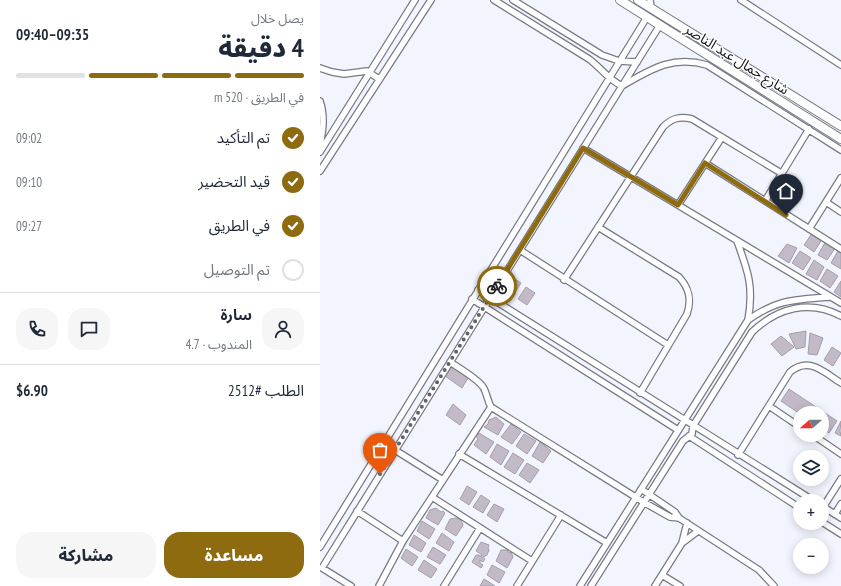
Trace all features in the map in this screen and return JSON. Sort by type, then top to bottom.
[{"type":"main road","name":"شارع جمال عبد الناصر","points":[[620,0],[841,139]]},
{"type":"main road","name":"شارع جمال عبد الناصر","points":[[638,0],[650,4],[762,78],[841,126]]},
{"type":"main road","points":[[756,86],[761,82],[762,78]]},
{"type":"main road","points":[[770,95],[775,86]]},
{"type":"street","points":[[320,152],[415,0]]},
{"type":"street","points":[[320,171],[323,161],[431,0]]},
{"type":"street","points":[[494,0],[600,67],[609,78],[622,86]]},
{"type":"street","points":[[514,0],[606,57],[619,61],[637,62]]},
{"type":"street","points":[[741,0],[841,65]]},
{"type":"street","points":[[320,547],[646,17]]},
{"type":"street","points":[[351,586],[322,568],[660,25]]},
{"type":"street","points":[[600,67],[605,63],[606,57]]},
{"type":"street","points":[[622,86],[645,72],[662,65],[681,62],[699,63],[715,69],[841,150]]},
{"type":"street","points":[[320,68],[338,73],[350,74],[363,71],[370,72],[379,79]]},
{"type":"street","points":[[320,101],[323,113],[320,145]]},
{"type":"street","points":[[564,280],[663,127],[669,121],[684,117],[692,119],[781,173]]},
{"type":"street","points":[[765,201],[809,129]]},
{"type":"street","points":[[678,205],[722,137]]},
{"type":"street","points":[[583,148],[841,304]]},
{"type":"street","points":[[705,163],[841,249]]},
{"type":"street","points":[[809,229],[841,178]]},
{"type":"street","points":[[826,202],[841,212]]},
{"type":"street","points":[[598,227],[679,277],[688,290],[689,306],[687,314],[640,393]]},
{"type":"street","points":[[580,586],[748,320],[751,304],[749,274],[737,241]]},
{"type":"street","points":[[520,250],[564,280],[668,345]]},
{"type":"street","points":[[478,290],[738,455],[802,494]]},
{"type":"street","points":[[748,320],[762,310],[777,303],[794,299],[830,296]]},
{"type":"street","points":[[472,299],[678,430]]},
{"type":"street","points":[[591,586],[683,441],[693,432],[693,426],[743,344],[752,332],[763,322],[776,314],[790,309],[805,307],[820,308],[841,316]]},
{"type":"street","points":[[450,362],[480,383],[484,388],[491,407],[645,503],[670,517],[679,518]]},
{"type":"street","points":[[738,455],[790,372],[795,367],[810,365],[841,383]]},
{"type":"street","points":[[769,406],[793,421]]},
{"type":"street","points":[[379,586],[403,541],[491,407]]},
{"type":"street","points":[[689,436],[793,503]]},
{"type":"street","points":[[823,442],[841,454]]},
{"type":"street","points":[[395,450],[443,480]]},
{"type":"street","points":[[459,454],[607,543]]},
{"type":"street","points":[[829,497],[841,479]]},
{"type":"street","points":[[641,489],[672,510],[679,518],[759,570],[774,586]]},
{"type":"street","points":[[432,497],[532,561]]},
{"type":"street","points":[[835,514],[841,504]]},
{"type":"street","points":[[357,511],[403,541]]},
{"type":"street","points":[[829,511],[841,518]]},
{"type":"street","points":[[517,586],[561,515]]},
{"type":"street","points":[[655,586],[682,543],[687,523]]},
{"type":"street","points":[[829,526],[841,534]]},
{"type":"street","points":[[444,586],[480,528]]},
{"type":"street","points":[[682,543],[698,531]]},
{"type":"street","points":[[662,575],[680,586]]},
{"type":"building","points":[[813,232],[823,238],[814,252],[804,245]]},
{"type":"building","points":[[826,241],[836,247],[827,260],[818,255]]},
{"type":"building","points":[[787,244],[797,248],[789,263],[778,256]]},
{"type":"building","points":[[839,249],[841,250],[841,269],[831,263]]},
{"type":"building","points":[[800,251],[811,258],[803,270],[792,263]]},
{"type":"building","points":[[814,260],[824,267],[817,280],[806,274]]},
{"type":"building","points":[[827,269],[838,276],[830,288],[820,281]]},
{"type":"building","points":[[508,274],[521,283],[513,295],[502,286]]},
{"type":"building","points":[[841,281],[841,297],[834,292]]},
{"type":"building","points":[[526,287],[535,293],[527,305],[518,299]]},
{"type":"building","points":[[806,331],[805,347],[796,349],[789,334]]},
{"type":"building","points":[[810,333],[823,338],[817,355],[808,354]]},
{"type":"building","points":[[781,336],[794,347],[782,356],[771,344]]},
{"type":"building","points":[[832,347],[841,353],[833,366],[824,360]]},
{"type":"building","points":[[451,364],[468,378],[462,388],[445,376]]},
{"type":"building","points":[[789,389],[814,406],[793,406],[793,409],[781,401]]},
{"type":"building","points":[[453,404],[466,415],[460,425],[446,415]]},
{"type":"building","points":[[829,416],[837,421],[829,433]]},
{"type":"building","points":[[496,417],[504,424],[498,435],[484,427],[488,424],[489,420]]},
{"type":"building","points":[[841,421],[840,431],[841,436],[835,433]]},
{"type":"building","points":[[511,424],[521,432],[512,444],[501,437]]},
{"type":"building","points":[[479,433],[494,442],[486,454],[474,445],[478,439],[476,436]]},
{"type":"building","points":[[524,434],[536,441],[527,454],[516,446]]},
{"type":"building","points":[[540,442],[551,451],[543,463],[532,456]]},
{"type":"building","points":[[497,444],[509,451],[501,465],[490,457]]},
{"type":"building","points":[[513,453],[524,460],[515,474],[504,467]]},
{"type":"building","points":[[527,463],[539,470],[530,483],[519,475]]},
{"type":"building","points":[[467,486],[477,492],[469,505],[460,499]]},
{"type":"building","points":[[481,495],[490,501],[483,513],[473,507]]},
{"type":"building","points":[[494,504],[504,509],[497,522],[487,515]]},
{"type":"building","points":[[436,508],[445,513],[438,525],[426,518],[430,510]]},
{"type":"building","points":[[456,518],[461,520],[463,525],[456,536],[445,529],[450,519]]},
{"type":"building","points":[[422,521],[435,529],[429,539],[417,531]]},
{"type":"building","points":[[442,533],[454,542],[449,551],[436,543]]},
{"type":"building","points":[[414,535],[426,543],[421,552],[409,545]]},
{"type":"building","points":[[481,542],[489,545],[487,555],[484,557],[476,551]]},
{"type":"building","points":[[433,547],[446,555],[440,564],[427,557]]},
{"type":"building","points":[[406,549],[418,557],[412,566],[401,558]]},
{"type":"building","points":[[501,550],[508,550],[507,551],[510,553],[511,552],[513,557],[507,568],[496,561]]},
{"type":"building","points":[[476,555],[479,555],[485,559],[483,562],[480,560],[480,563],[483,565],[481,568],[472,562]]},
{"type":"building","points":[[424,560],[437,569],[431,578],[418,570]]},
{"type":"building","points":[[492,565],[505,572],[499,583],[487,575]]},
{"type":"building","points":[[484,579],[495,586],[480,586]]},
{"type":"way so far","points":[[380,474],[497,286]]},
{"type":"route","points":[[497,286],[583,148],[678,205],[705,163],[786,215]]}]
